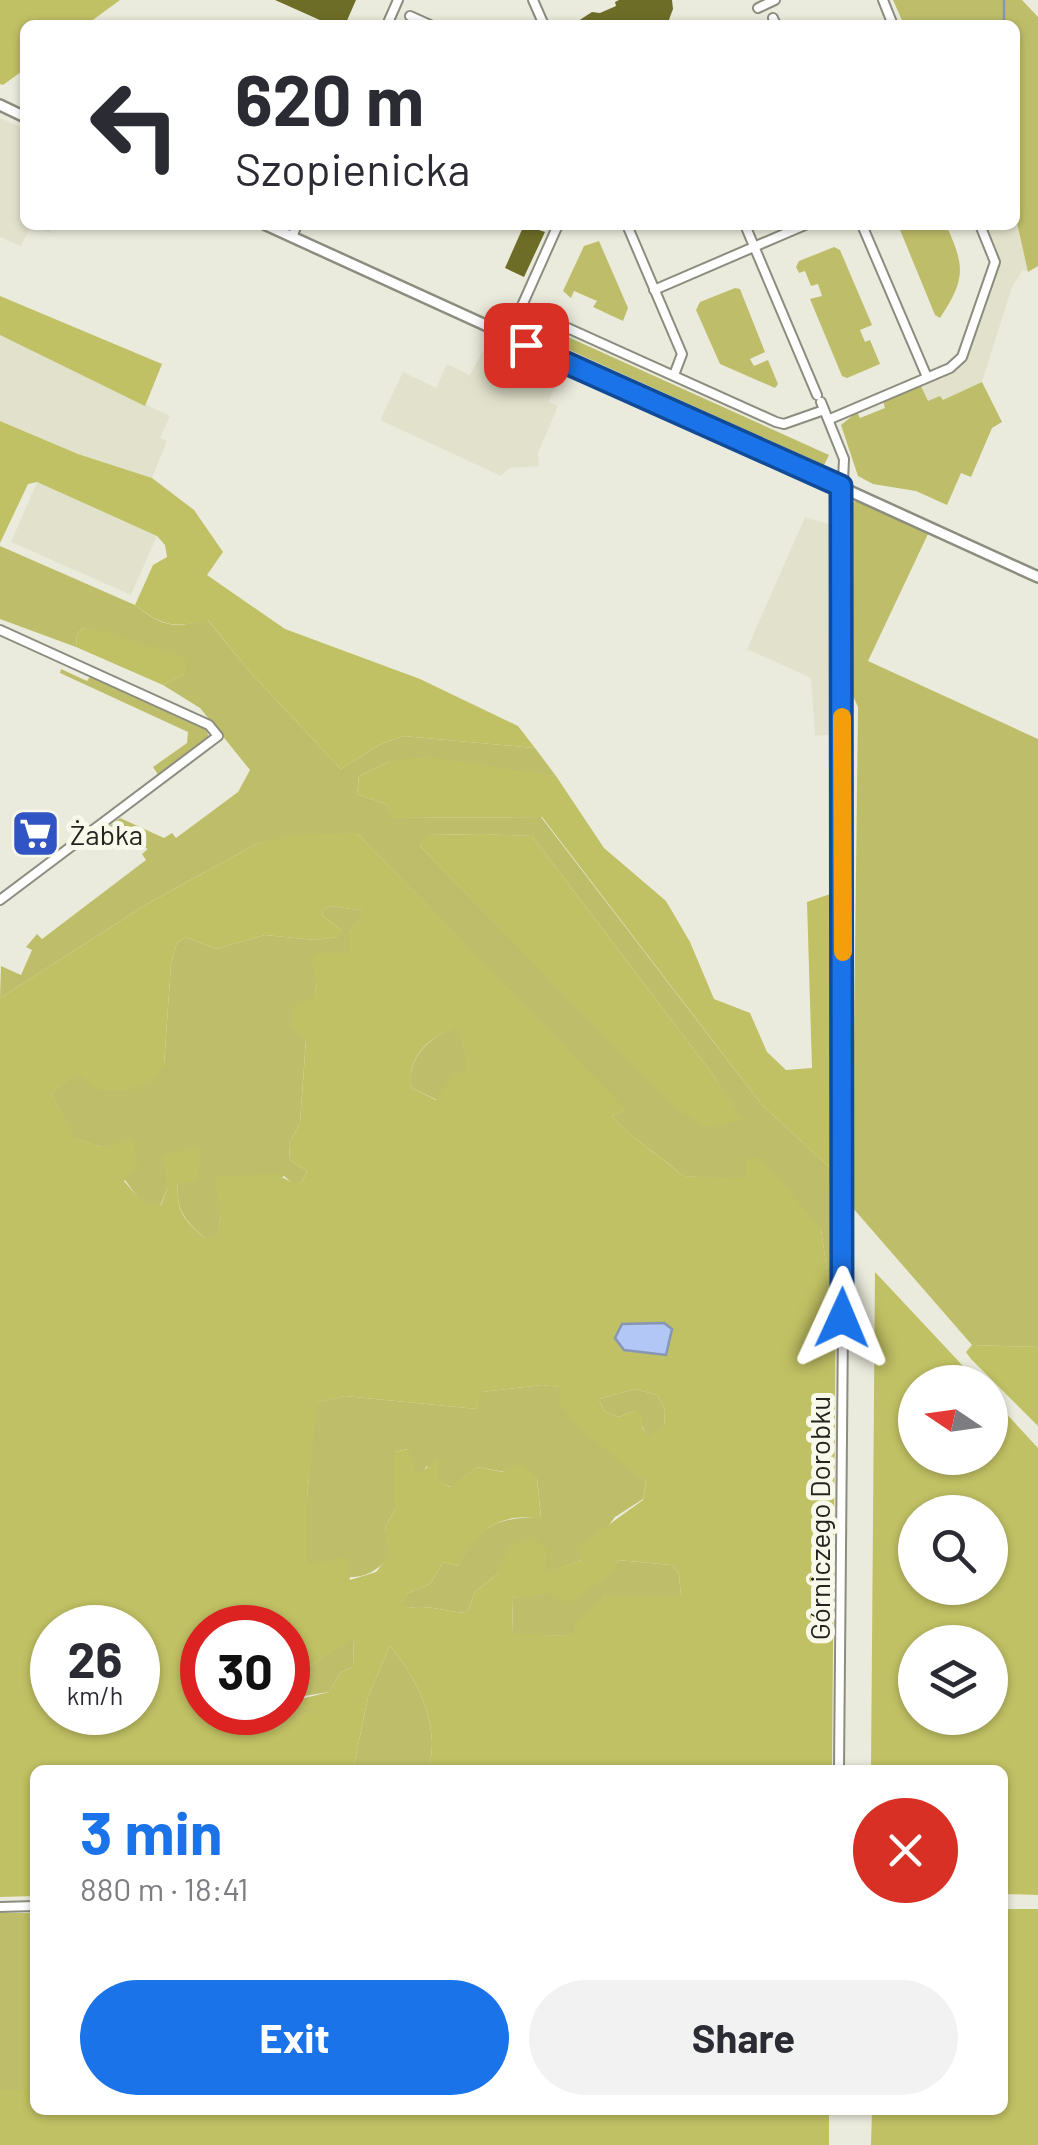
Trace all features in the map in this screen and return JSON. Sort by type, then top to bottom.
[{"type":"street","points":[[277,230],[1038,577]]},
{"type":"street","points":[[292,237],[295,230]]},
{"type":"street","points":[[508,336],[556,230]]},
{"type":"street","points":[[629,230],[682,354],[674,376]]},
{"type":"street","name":"Górniczego Dorobku","points":[[746,230],[844,460],[840,1765]]},
{"type":"street","points":[[654,290],[793,230]]},
{"type":"street","points":[[864,230],[927,377]]},
{"type":"street","points":[[521,307],[780,423],[823,406],[927,377],[956,364],[970,336],[994,262],[982,230]]},
{"type":"street","points":[[0,630],[209,725],[218,736],[0,900]]},
{"type":"street","points":[[0,1907],[30,1906]]},
{"type":"shaded area","points":[[0,0],[120,0],[93,20],[20,20],[20,73],[0,84]]},
{"type":"shaded area","points":[[893,0],[1022,0],[1038,17],[1038,266],[1028,272],[1019,230],[1020,20],[902,20]]},
{"type":"shaded area","points":[[0,118],[20,127],[20,230],[29,230],[21,246],[0,237]]},
{"type":"shaded area","points":[[900,230],[948,230],[957,251],[960,272],[955,293],[940,318],[935,315]]},
{"type":"shaded area","points":[[986,230],[1019,230],[1028,272],[1023,270],[1012,287],[982,382],[943,401],[928,401],[922,386],[960,366],[971,345],[998,257]]},
{"type":"shaded area","points":[[599,241],[628,308],[623,321],[593,307],[597,301],[574,291],[571,298],[563,291],[584,246]]},
{"type":"shaded area","points":[[834,247],[840,250],[872,325],[860,330],[865,342],[870,340],[880,364],[847,378],[842,376],[810,299],[822,296],[818,284],[811,286],[805,271],[799,273],[796,267],[799,261]]},
{"type":"shaded area","points":[[740,289],[765,352],[750,359],[754,366],[768,360],[778,384],[775,388],[720,364],[696,310],[700,302]]},
{"type":"shaded area","points":[[0,296],[162,364],[145,406],[0,335]]},
{"type":"shaded area","points":[[537,323],[829,455],[824,465],[534,334]]},
{"type":"shaded area","points":[[0,335],[170,416],[160,438],[167,441],[152,478],[78,454],[0,421]]},
{"type":"shaded area","points":[[532,337],[822,468],[820,473],[531,342]]},
{"type":"shaded area","points":[[490,338],[563,373],[548,402],[558,406],[538,453],[539,466],[510,468],[501,476],[380,420],[403,372],[436,388],[447,364],[470,375]]},
{"type":"shaded area","points":[[982,382],[1002,422],[992,428],[971,477],[961,473],[947,505],[916,491],[873,484],[858,476],[841,425],[857,412],[860,418],[885,408],[883,401],[921,386],[928,401],[940,396],[943,400]]},
{"type":"shaded area","points":[[0,421],[78,454],[152,478],[194,510],[223,552],[207,575],[285,629],[420,679],[518,726],[535,748],[403,736],[379,745],[341,769],[249,671],[208,620],[169,624],[135,605],[153,565],[167,557],[165,545],[157,536],[37,482],[28,484],[0,543]]},
{"type":"shaded area","points":[[37,482],[157,536],[131,595],[11,542]]},
{"type":"shaded area","points":[[859,501],[928,534],[868,661],[1038,739],[1038,1347],[972,1345],[852,1207],[858,707],[847,683],[845,509]]},
{"type":"shaded area","points":[[805,517],[832,525],[838,734],[815,736],[811,678],[747,649]]},
{"type":"shaded area","points":[[0,546],[135,605],[161,622],[177,625],[207,619],[249,671],[341,769],[379,745],[403,736],[535,748],[556,776],[390,761],[359,776],[357,794],[386,804],[394,818],[541,817],[762,1105],[838,1175],[836,1278],[828,1278],[821,1229],[746,1180],[683,1176],[629,1133],[612,1116],[625,1110],[357,833],[258,843],[147,904],[0,998],[1,966],[21,975],[32,950],[26,947],[37,934],[42,939],[146,860],[142,854],[148,849],[104,830],[120,818],[164,838],[172,833],[176,838],[238,792],[250,770],[200,708],[163,685],[184,674],[174,655],[83,628],[77,634],[76,647],[0,619]],"holes":[[[427,835],[532,836],[711,1072],[742,1120],[675,1107],[420,846]]]},
{"type":"shaded area","points":[[83,628],[187,659],[184,674],[163,685],[76,647],[77,634]]},
{"type":"shaded area","points":[[61,669],[87,681],[91,675],[205,727],[209,737],[159,776],[153,767],[187,743],[188,732],[60,673]]},
{"type":"shaded area","points":[[428,757],[556,776],[604,848],[666,901],[690,942],[714,999],[750,1013],[767,1052],[786,1070],[812,1068],[807,902],[839,891],[838,1175],[762,1105],[542,817],[393,818],[386,804],[357,794],[359,776],[390,761]]},
{"type":"shaded area","points":[[357,833],[626,1110],[612,1116],[637,1140],[683,1176],[746,1179],[747,1159],[760,1158],[821,1229],[828,1278],[836,1278],[832,1765],[429,1765],[432,1737],[424,1704],[390,1646],[368,1697],[354,1765],[30,1765],[30,1896],[0,1897],[0,998],[147,904],[258,843],[295,835]],"holes":[[[331,906],[364,911],[349,933],[349,953],[317,953],[311,959],[317,984],[314,997],[293,1006],[291,1026],[306,1040],[300,1123],[289,1144],[290,1160],[307,1171],[302,1182],[293,1183],[276,1174],[215,1177],[221,1215],[217,1237],[205,1238],[183,1215],[178,1201],[178,1183],[196,1181],[201,1164],[199,1147],[162,1155],[168,1187],[161,1205],[142,1202],[124,1181],[138,1163],[133,1139],[101,1147],[75,1138],[51,1093],[77,1074],[99,1090],[130,1090],[153,1080],[164,1065],[171,964],[177,942],[186,937],[216,949],[265,935],[315,940],[339,937],[341,930],[322,915]],[[456,1028],[465,1049],[465,1073],[455,1070],[436,1100],[412,1088],[412,1067],[429,1042]],[[623,1324],[672,1329],[666,1355],[616,1338]],[[542,1385],[560,1387],[560,1404],[578,1427],[646,1482],[643,1500],[578,1547],[582,1560],[543,1574],[548,1551],[535,1538],[511,1545],[497,1574],[475,1592],[467,1613],[408,1608],[402,1603],[408,1593],[430,1584],[443,1562],[458,1566],[473,1542],[491,1526],[512,1518],[541,1518],[537,1478],[520,1463],[503,1472],[477,1467],[450,1487],[438,1481],[438,1458],[421,1473],[415,1471],[408,1449],[395,1452],[395,1509],[385,1528],[389,1556],[376,1572],[350,1580],[346,1557],[307,1565],[307,1497],[317,1403],[345,1396],[477,1409],[482,1392]],[[635,1389],[657,1395],[665,1410],[664,1427],[648,1436],[642,1427],[642,1415],[634,1411],[619,1417],[604,1411],[599,1399]],[[618,1560],[672,1565],[679,1574],[681,1596],[605,1596],[577,1621],[571,1636],[512,1634],[513,1598],[547,1593],[569,1603],[608,1576]]]},
{"type":"shaded area","points":[[426,835],[532,836],[743,1120],[706,1127],[674,1107],[420,846]]},
{"type":"shaded area","points":[[331,906],[365,911],[349,933],[350,954],[317,953],[317,984],[306,1039],[300,1123],[289,1144],[290,1160],[307,1171],[302,1182],[293,1184],[284,1176],[221,1215],[217,1238],[205,1238],[183,1214],[178,1200],[178,1183],[201,1164],[168,1187],[160,1206],[141,1202],[101,1147],[74,1138],[51,1093],[77,1073],[164,1065],[171,964],[177,942],[186,937],[216,949],[265,935],[315,940],[338,937],[341,930],[322,915]]},
{"type":"shaded area","points":[[457,1027],[465,1049],[465,1074],[437,1100],[412,1088],[416,1058],[429,1042]]},
{"type":"shaded area","points":[[875,1272],[962,1365],[898,1365],[898,1475],[1008,1475],[1008,1416],[1038,1448],[1038,1895],[1008,1894],[1008,1765],[871,1765]]},
{"type":"shaded area","points":[[972,1345],[1038,1347],[1038,1426],[1008,1396],[1008,1365],[977,1365],[966,1352]]},
{"type":"shaded area","points":[[542,1385],[561,1387],[611,1452],[646,1482],[643,1499],[615,1517],[582,1560],[542,1575],[497,1574],[475,1592],[467,1613],[408,1608],[401,1604],[408,1593],[430,1584],[443,1562],[458,1566],[474,1541],[491,1526],[512,1519],[541,1517],[537,1478],[477,1467],[451,1487],[438,1482],[427,1466],[422,1474],[415,1472],[407,1449],[395,1452],[395,1509],[385,1528],[390,1556],[361,1576],[341,1576],[307,1566],[307,1497],[316,1403],[345,1396],[477,1409],[481,1392]]},
{"type":"shaded area","points":[[635,1389],[657,1395],[665,1410],[664,1428],[648,1437],[634,1411],[619,1417],[604,1411],[599,1399]]},
{"type":"shaded area","points":[[618,1560],[672,1565],[679,1574],[681,1596],[605,1596],[572,1636],[512,1635],[513,1598],[607,1576]]},
{"type":"shaded area","points":[[354,1637],[353,1667],[341,1672],[329,1692],[310,1695],[313,1664]]},
{"type":"shaded area","points":[[390,1646],[424,1704],[432,1737],[429,1765],[354,1765],[368,1697]]},
{"type":"shaded area","points":[[1008,1909],[1038,1909],[1038,2145],[871,2145],[872,2115],[1008,2115]]},
{"type":"shaded area","points":[[0,1913],[30,1913],[30,2090],[0,2090]]},
{"type":"shaded area","points":[[0,2090],[30,2090],[30,2115],[829,2115],[829,2145],[0,2145]]},
{"type":"water","points":[[664,1323],[672,1329],[666,1355],[624,1350],[615,1338],[622,1324]]},
{"type":"building","points":[[275,0],[356,0],[347,20],[320,20]]},
{"type":"building","points":[[672,0],[673,9],[669,20],[580,20],[592,12],[616,6],[615,2]]},
{"type":"building","points":[[522,230],[545,232],[524,277],[505,268]]},
{"type":"waterway","points":[[1004,0],[1004,20]]},
{"type":"slow traffic","points":[[842,717],[843,952]]},
{"type":"place","name":"Żabka","points":[[35,834]]},
{"type":"route","points":[[526,345],[841,486],[842,1318]]}]
